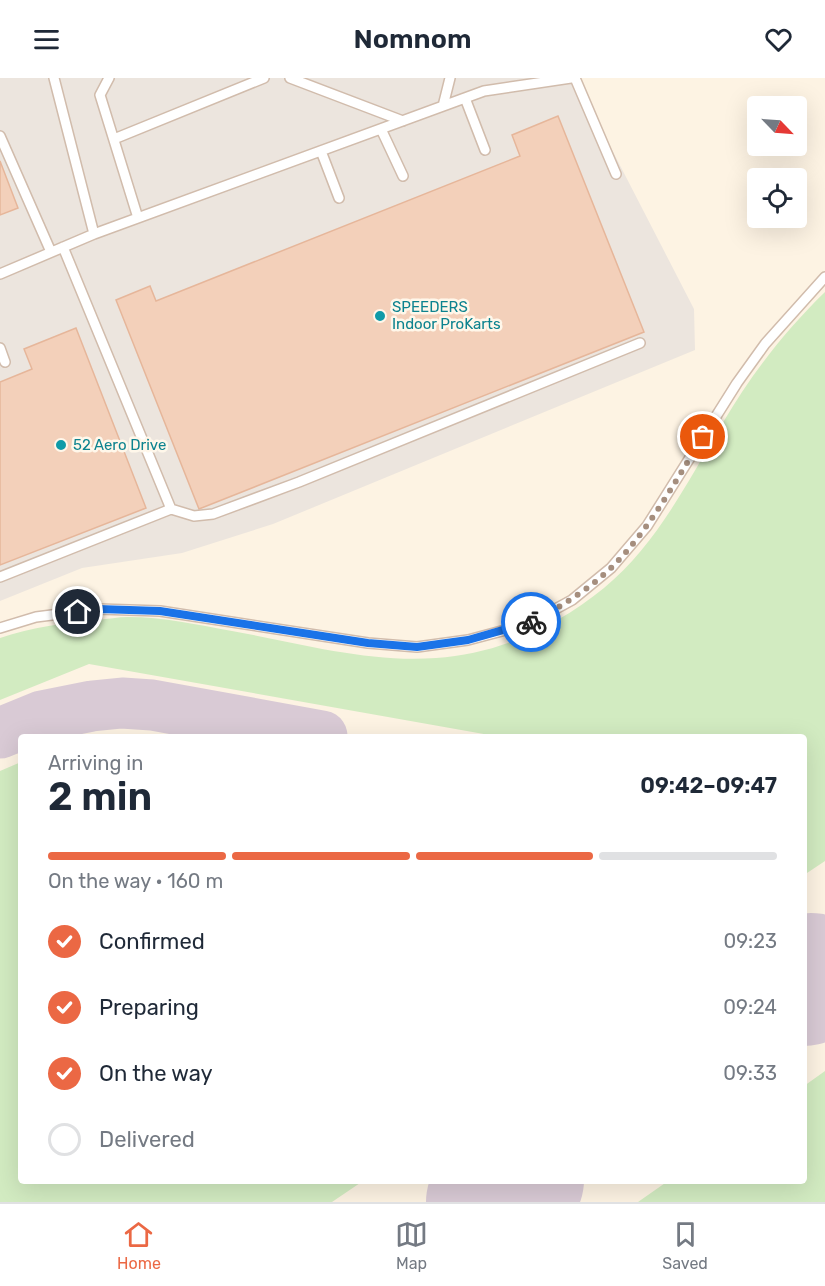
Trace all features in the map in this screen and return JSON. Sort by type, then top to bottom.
[{"type":"lane","points":[[54,78],[94,234]]},
{"type":"lane","points":[[109,78],[100,95],[138,218]]},
{"type":"lane","points":[[114,139],[264,78]]},
{"type":"lane","points":[[290,78],[403,121]]},
{"type":"lane","points":[[443,106],[450,78]]},
{"type":"lane","points":[[0,274],[94,234],[484,91],[573,78],[616,174]]},
{"type":"lane","points":[[465,98],[485,150]]},
{"type":"lane","points":[[381,129],[403,176]]},
{"type":"lane","points":[[0,136],[51,252]]},
{"type":"lane","points":[[321,151],[339,198]]},
{"type":"lane","points":[[63,247],[171,508]]},
{"type":"lane","points":[[0,628],[36,618],[99,609],[160,611],[368,643],[417,647],[468,640],[528,624],[572,600],[611,568],[640,534],[737,383],[765,344],[825,277]]},
{"type":"lane","points":[[0,577],[171,508],[194,516],[213,514],[298,482],[640,343]]},
{"type":"lane","points":[[0,348],[5,362]]},
{"type":"shaded area","points":[[0,78],[575,78],[694,309],[695,350],[273,524],[182,553],[82,568],[0,601]]},
{"type":"green space","points":[[825,292],[825,861],[807,873],[807,734],[484,734],[89,664],[0,700],[0,638],[61,624],[124,617],[154,618],[333,651],[410,659],[436,658],[482,651],[546,626],[586,602],[604,588],[646,545],[664,521],[751,379],[791,327]]},
{"type":"green space","points":[[18,763],[18,1184],[359,1184],[332,1202],[0,1202],[0,771]]},
{"type":"green space","points":[[825,1071],[825,1202],[638,1202],[664,1184],[807,1184],[807,1084]]},
{"type":"building","name":"SPEEDERS Indoor ProKarts","points":[[558,116],[644,332],[199,509],[116,300],[150,286],[156,301],[520,156],[512,135]]},
{"type":"building","points":[[0,161],[18,208],[0,215]]},
{"type":"building","name":"52 Aero Drive","points":[[76,328],[146,508],[0,565],[0,382],[32,369],[24,349]]},
{"type":"taxiway","points":[[0,733],[42,716],[92,706],[122,703],[152,705],[311,734]]},
{"type":"taxiway","points":[[811,977],[825,969]]},
{"type":"runway","points":[[807,980],[811,977]]},
{"type":"runway","points":[[490,1202],[515,1184]]},
{"type":"way so far","points":[[531,622],[572,600],[611,568],[647,526],[703,437]]},
{"type":"place","name":"SPEEDERS Indoor ProKarts","points":[[380,316]]},
{"type":"place","name":"52 Aero Drive","points":[[61,445]]},
{"type":"route","points":[[78,612],[99,609],[160,611],[368,643],[417,647],[468,640],[531,622]]}]
